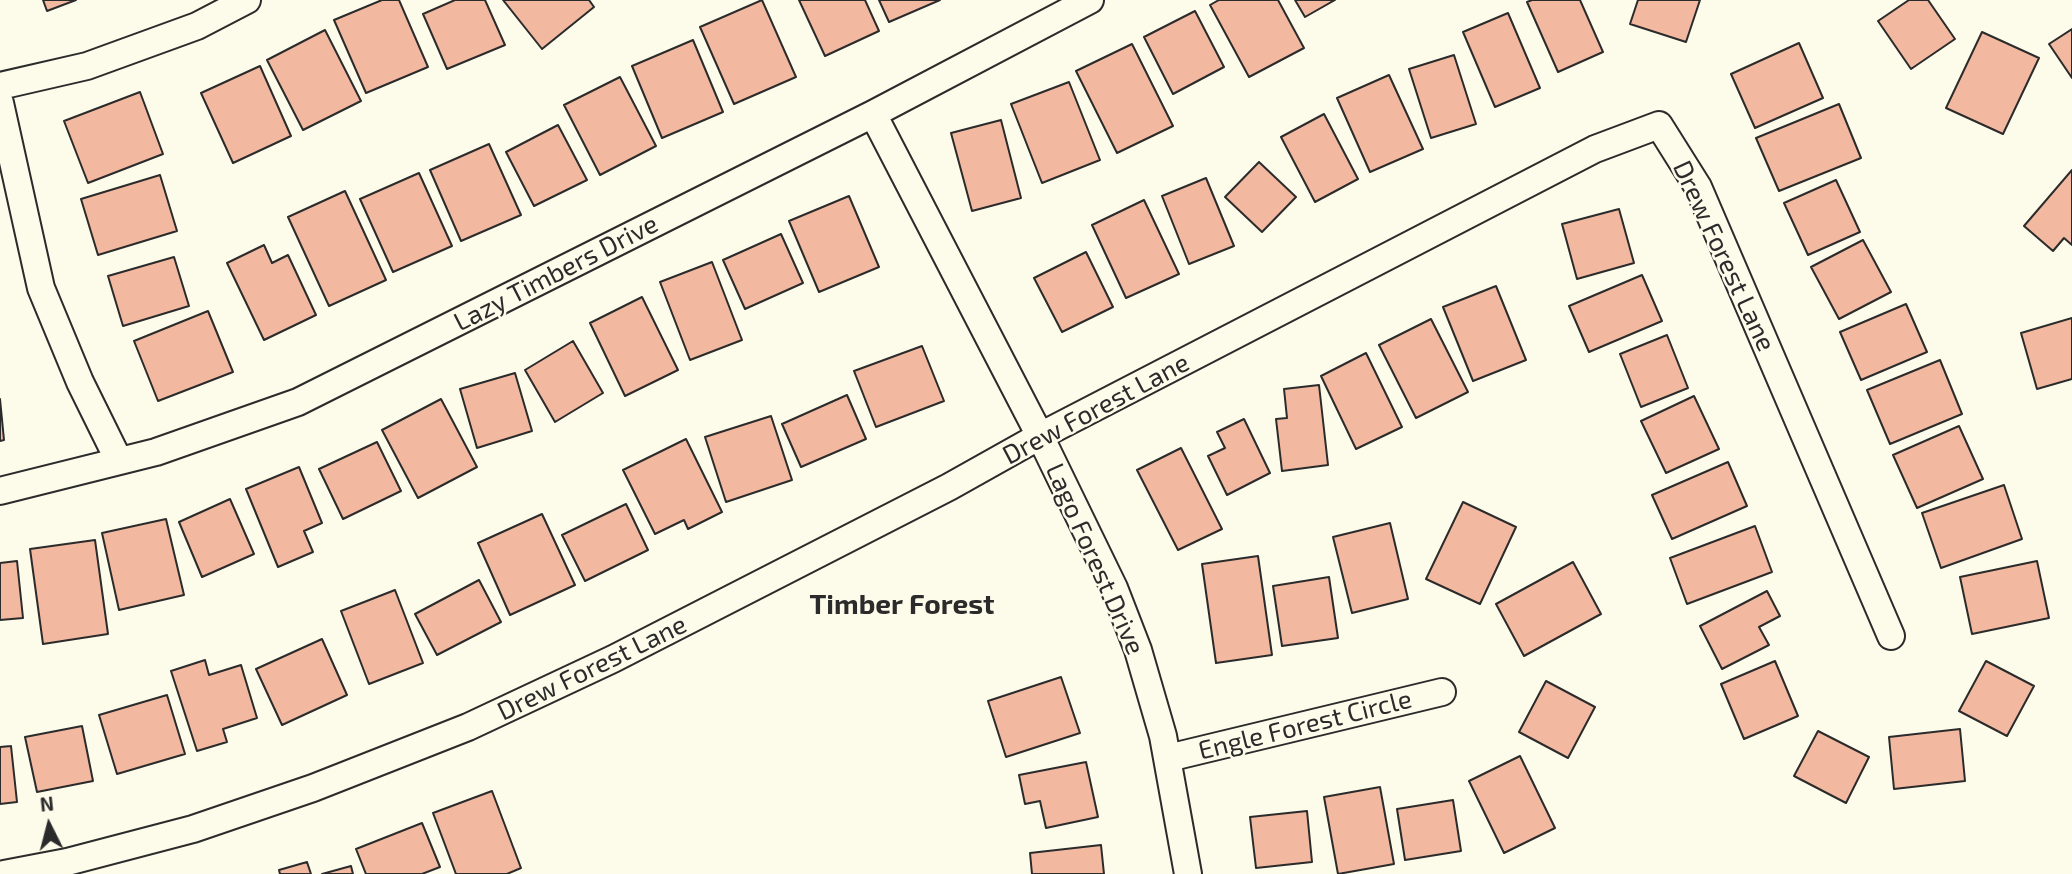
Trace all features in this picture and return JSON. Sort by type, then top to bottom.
[{"type":"street","points":[[0,86],[88,66],[197,26],[247,0]]},
{"type":"street","name":"Lazy Timbers Drive","points":[[0,491],[156,453],[298,402],[873,114],[1090,0]]},
{"type":"street","points":[[0,103],[41,288],[80,382],[119,461]]},
{"type":"street","name":"Lago Forest Drive","points":[[873,114],[1040,436],[1118,601],[1138,650],[1168,758],[1188,874]]},
{"type":"street","name":"Drew Forest Lane","points":[[4,874],[67,862],[193,829],[313,788],[468,727],[626,653],[950,487],[1040,436],[1594,149],[1659,125],[1698,187],[1891,636]]},
{"type":"street","name":"Engle Forest Circle","points":[[1168,758],[1442,692]]},
{"type":"building","points":[[43,0],[76,0],[47,11]]},
{"type":"building","points":[[382,0],[399,0],[428,67],[366,93],[334,20]]},
{"type":"building","points":[[455,0],[485,0],[505,45],[447,69],[423,14]]},
{"type":"building","points":[[503,0],[589,0],[594,7],[542,49]]},
{"type":"building","points":[[762,0],[796,77],[734,104],[700,27]]},
{"type":"building","points":[[799,0],[865,0],[879,31],[825,56]]},
{"type":"building","points":[[879,0],[940,0],[889,22]]},
{"type":"building","points":[[1219,0],[1278,0],[1304,48],[1249,77],[1210,5]]},
{"type":"building","points":[[1295,0],[1335,0],[1305,17]]},
{"type":"building","points":[[1580,0],[1603,52],[1558,72],[1527,2]]},
{"type":"building","points":[[1638,0],[1700,0],[1686,42],[1630,24]]},
{"type":"building","points":[[1909,0],[1928,0],[1955,39],[1911,69],[1878,21]]},
{"type":"building","points":[[1195,11],[1224,67],[1173,94],[1144,37]]},
{"type":"building","points":[[1508,13],[1540,88],[1495,107],[1463,32]]},
{"type":"building","points":[[2072,29],[2072,78],[2049,44]]},
{"type":"building","points":[[325,30],[361,101],[303,130],[267,60]]},
{"type":"building","points":[[1982,32],[2039,58],[2003,134],[1946,108]]},
{"type":"building","points":[[693,40],[723,112],[662,138],[632,66]]},
{"type":"building","points":[[1799,43],[1823,98],[1755,128],[1731,74]]},
{"type":"building","points":[[1132,44],[1173,126],[1117,153],[1076,71]]},
{"type":"building","points":[[1454,55],[1476,124],[1431,138],[1409,69]]},
{"type":"building","points":[[260,66],[291,136],[233,163],[201,93]]},
{"type":"building","points":[[1389,75],[1423,149],[1370,172],[1337,98]]},
{"type":"building","points":[[620,77],[656,146],[600,175],[564,105]]},
{"type":"building","points":[[1069,82],[1100,160],[1042,183],[1011,104]]},
{"type":"building","points":[[140,92],[163,154],[88,183],[64,121]]},
{"type":"building","points":[[1839,104],[1861,158],[1779,191],[1756,138]]},
{"type":"building","points":[[1324,114],[1358,179],[1315,202],[1281,137]]},
{"type":"building","points":[[1001,120],[1021,198],[972,211],[951,133]]},
{"type":"building","points":[[558,125],[587,180],[534,206],[506,152]]},
{"type":"building","points":[[489,144],[521,215],[461,241],[430,170]]},
{"type":"building","points":[[1259,162],[1296,197],[1262,232],[1225,197]]},
{"type":"building","points":[[2072,170],[2072,245],[2064,238],[2053,251],[2024,226]]},
{"type":"building","points":[[419,173],[452,246],[393,272],[360,199]]},
{"type":"building","points":[[160,175],[177,231],[98,255],[81,199]]},
{"type":"building","points":[[1206,178],[1234,246],[1189,264],[1162,196]]},
{"type":"building","points":[[1836,180],[1860,232],[1808,255],[1784,203]]},
{"type":"building","points":[[345,191],[386,280],[329,306],[288,217]]},
{"type":"building","points":[[849,196],[879,267],[819,292],[789,221]]},
{"type":"building","points":[[1144,200],[1179,274],[1126,298],[1092,225]]},
{"type":"building","points":[[1619,209],[1634,263],[1577,279],[1562,224]]},
{"type":"building","points":[[781,234],[803,283],[745,309],[723,260]]},
{"type":"building","points":[[1863,240],[1891,292],[1839,319],[1811,267]]},
{"type":"building","points":[[264,245],[272,263],[288,255],[316,315],[264,340],[227,263]]},
{"type":"building","points":[[1086,252],[1113,307],[1062,332],[1034,278]]},
{"type":"building","points":[[174,257],[189,306],[123,326],[108,276]]},
{"type":"building","points":[[712,262],[742,340],[690,360],[660,282]]},
{"type":"building","points":[[1642,275],[1662,321],[1589,352],[1569,306]]},
{"type":"building","points":[[1496,286],[1526,360],[1473,381],[1443,307]]},
{"type":"building","points":[[642,297],[678,370],[625,396],[590,323]]},
{"type":"building","points":[[1906,304],[1927,352],[1861,380],[1840,332]]},
{"type":"building","points":[[208,311],[233,372],[158,401],[134,341]]},
{"type":"building","points":[[2072,318],[2072,379],[2037,389],[2021,333]]},
{"type":"building","points":[[1431,319],[1468,392],[1416,418],[1379,345]]},
{"type":"building","points":[[1667,335],[1688,388],[1641,407],[1620,354]]},
{"type":"building","points":[[573,341],[603,393],[555,422],[525,370]]},
{"type":"building","points":[[922,346],[944,401],[876,427],[854,371]]},
{"type":"building","points":[[1366,353],[1402,427],[1356,449],[1321,376]]},
{"type":"building","points":[[1940,360],[1962,414],[1890,444],[1867,390]]},
{"type":"building","points":[[515,373],[532,431],[477,448],[460,389]]},
{"type":"building","points":[[1319,385],[1328,465],[1282,471],[1276,419],[1287,418],[1284,389]]},
{"type":"building","points":[[847,395],[866,439],[801,467],[782,424]]},
{"type":"building","points":[[1694,396],[1719,449],[1666,473],[1641,421]]},
{"type":"building","points":[[0,399],[4,440],[0,441]]},
{"type":"building","points":[[441,399],[477,467],[418,498],[382,430]]},
{"type":"building","points":[[771,416],[792,480],[726,502],[705,437]]},
{"type":"building","points":[[1244,419],[1270,473],[1227,495],[1208,456],[1225,448],[1217,432]]},
{"type":"building","points":[[1959,426],[1983,479],[1917,508],[1893,455]]},
{"type":"building","points":[[686,439],[722,512],[688,529],[684,520],[655,534],[623,470]]},
{"type":"building","points":[[377,442],[401,491],[343,519],[319,469]]},
{"type":"building","points":[[1181,448],[1222,529],[1178,550],[1137,470]]},
{"type":"building","points":[[1728,462],[1747,506],[1672,539],[1652,495]]},
{"type":"building","points":[[299,467],[322,523],[304,531],[313,552],[278,567],[246,489]]},
{"type":"building","points":[[2004,485],[2022,539],[1941,568],[1922,513]]},
{"type":"building","points":[[230,499],[254,554],[202,577],[179,522]]},
{"type":"building","points":[[1463,502],[1516,527],[1480,604],[1426,579]]},
{"type":"building","points":[[626,504],[648,550],[585,581],[562,535]]},
{"type":"building","points":[[542,514],[575,585],[510,615],[478,543]]},
{"type":"building","points":[[166,519],[184,595],[119,610],[102,533]]},
{"type":"building","points":[[1390,523],[1408,599],[1352,613],[1333,537]]},
{"type":"building","points":[[1755,526],[1772,572],[1687,604],[1670,558]]},
{"type":"building","points":[[95,540],[108,634],[43,644],[30,549]]},
{"type":"building","points":[[1258,556],[1272,655],[1216,663],[1202,564]]},
{"type":"building","points":[[17,561],[23,618],[0,620],[0,563]]},
{"type":"building","points":[[2037,561],[2049,618],[1972,634],[1960,577]]},
{"type":"building","points":[[1573,562],[1601,614],[1524,656],[1496,604]]},
{"type":"building","points":[[1329,577],[1338,638],[1282,646],[1273,586]]},
{"type":"building","points":[[479,580],[501,622],[437,655],[415,614]]},
{"type":"building","points":[[395,590],[423,663],[369,684],[341,611]]},
{"type":"building","points":[[1767,591],[1780,616],[1759,627],[1769,645],[1722,669],[1700,626]]},
{"type":"building","points":[[322,639],[347,695],[282,725],[256,669]]},
{"type":"building","points":[[205,660],[209,675],[241,665],[257,718],[223,729],[227,742],[197,751],[171,671]]},
{"type":"building","points":[[1775,661],[1798,716],[1744,739],[1721,684]]},
{"type":"building","points":[[1986,661],[2034,686],[2007,736],[1959,711]]},
{"type":"building","points":[[1061,677],[1080,733],[1006,757],[988,701]]},
{"type":"building","points":[[1546,681],[1595,707],[1568,758],[1519,732]]},
{"type":"building","points":[[167,695],[185,754],[117,774],[99,715]]},
{"type":"building","points":[[82,726],[93,781],[37,792],[25,737]]},
{"type":"building","points":[[1960,729],[1965,781],[1894,789],[1889,737]]},
{"type":"building","points":[[1818,731],[1869,757],[1846,803],[1794,776]]},
{"type":"building","points":[[11,746],[17,802],[0,804],[0,747]]},
{"type":"building","points":[[1520,756],[1555,828],[1504,853],[1469,781]]},
{"type":"building","points":[[1086,762],[1098,817],[1046,828],[1040,801],[1025,804],[1019,775]]},
{"type":"building","points":[[1380,787],[1394,864],[1338,874],[1324,797]]},
{"type":"building","points":[[492,791],[521,868],[507,874],[456,874],[433,813]]},
{"type":"building","points":[[1453,800],[1461,851],[1405,860],[1397,809]]},
{"type":"building","points":[[1307,811],[1312,862],[1256,868],[1250,817]]},
{"type":"building","points":[[422,823],[440,867],[422,874],[366,874],[356,849]]},
{"type":"building","points":[[1101,845],[1104,874],[1032,874],[1030,853]]},
{"type":"building","points":[[307,862],[311,874],[280,874],[279,870]]},
{"type":"building","points":[[351,866],[353,874],[322,874]]},
{"type":"district","name":"Timber Forest","points":[[902,605]]}]
